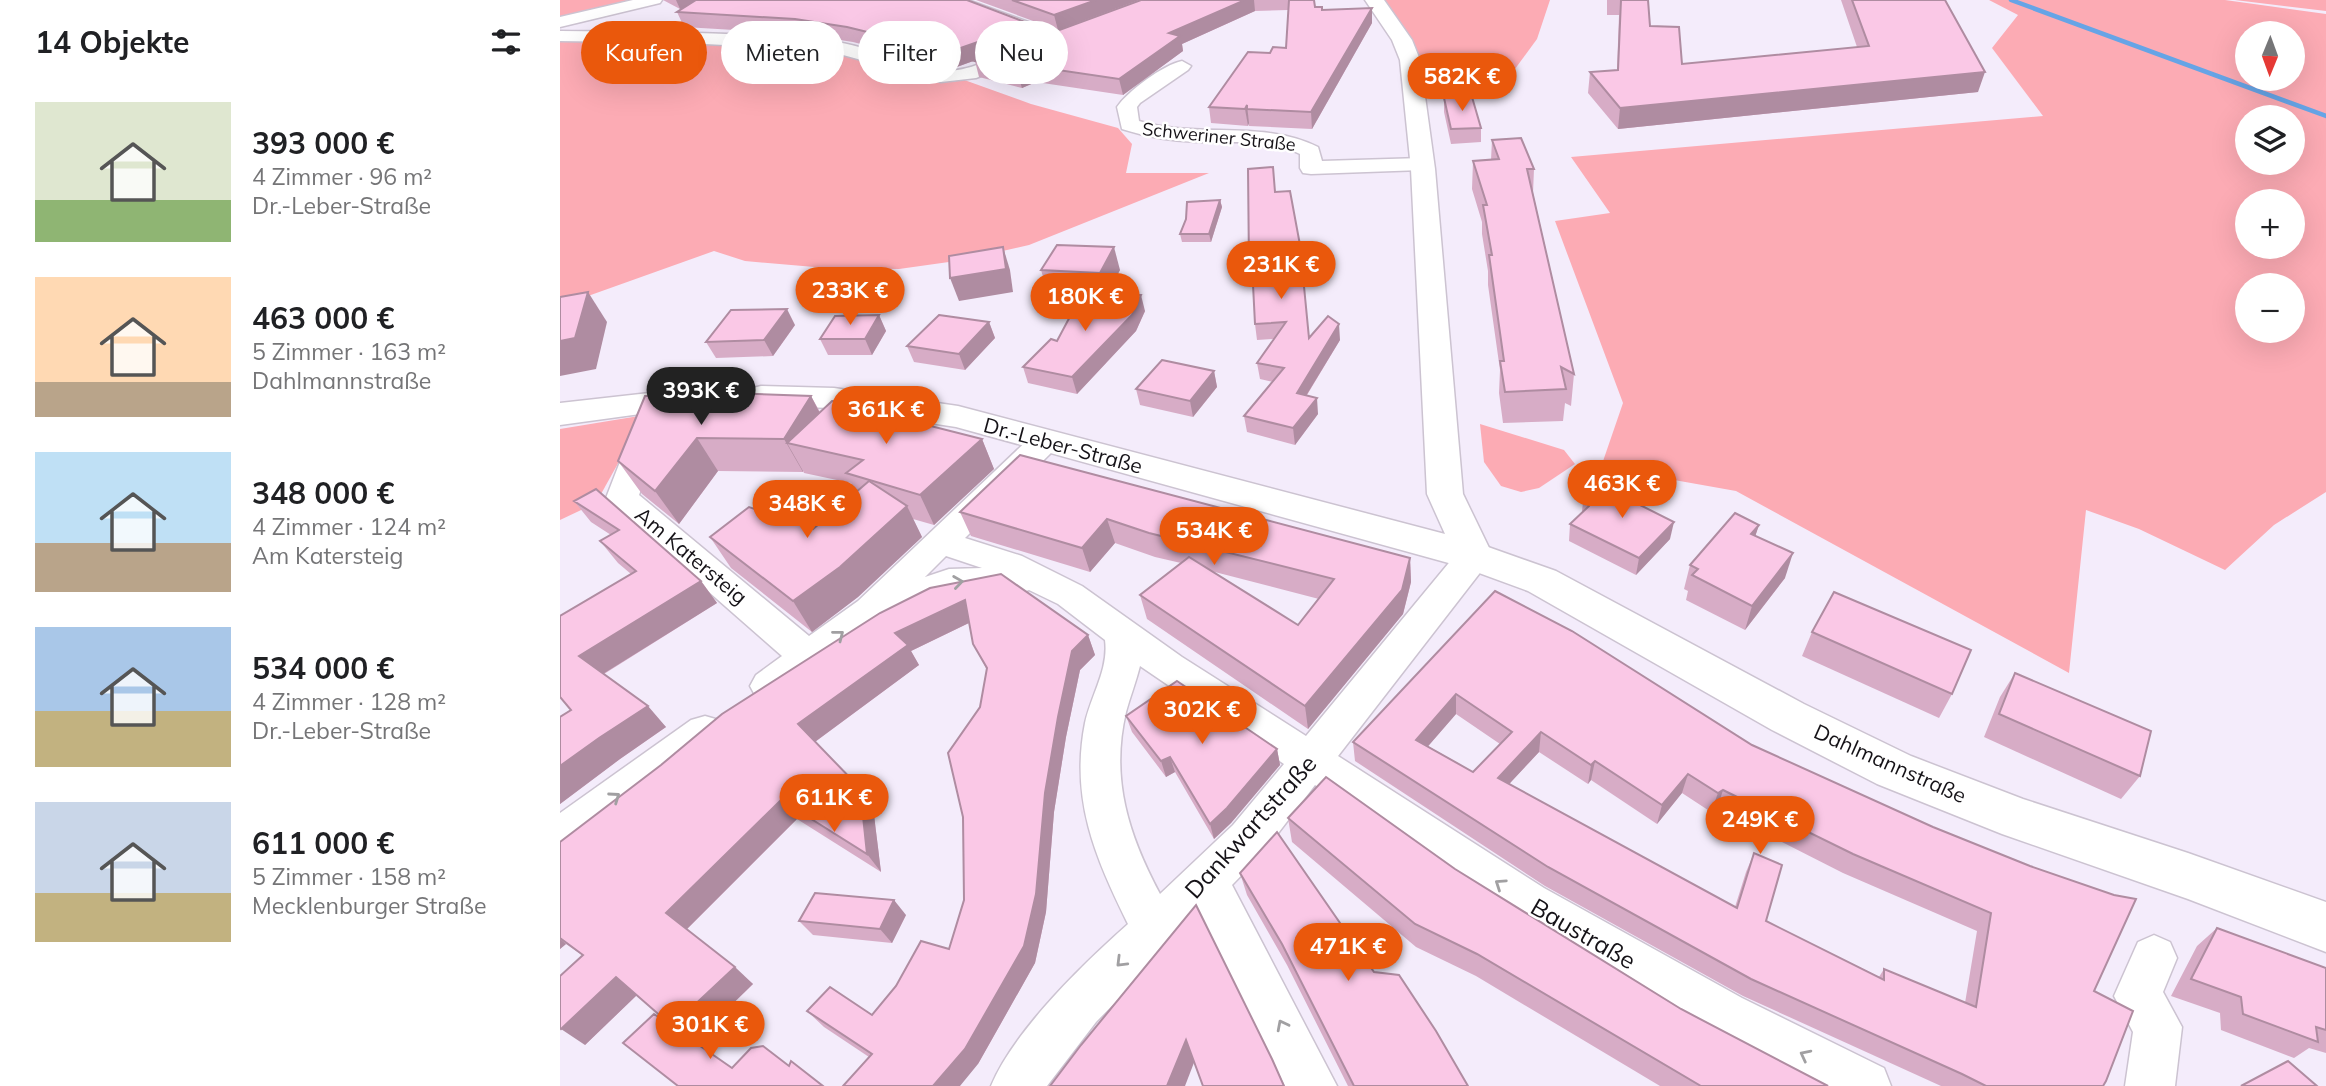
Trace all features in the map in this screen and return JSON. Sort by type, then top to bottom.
[{"type":"main road","points":[[1374,0],[1402,40],[1410,60],[1422,164],[1437,346],[1445,494],[1474,556]]},
{"type":"main road","name":"Dr.-Leber-Straße","points":[[560,414],[663,400],[718,396],[834,398],[958,417],[1474,556]]},
{"type":"main road","name":"Dahlmannstraße","points":[[1474,556],[1542,581],[1788,717],[1895,769],[2020,819],[2188,876],[2326,927]]},
{"type":"street","points":[[560,22],[654,0]]},
{"type":"street","points":[[560,36],[771,41],[825,45],[941,76],[956,77],[1064,37],[953,0]]},
{"type":"street","name":"Schweriner Straße","points":[[1182,66],[1172,76],[1158,79],[1134,97],[1127,107],[1129,125],[1168,135],[1281,140],[1302,144],[1311,151],[1311,168],[1422,164]]},
{"type":"street","name":"Am Katersteig","points":[[663,400],[654,414],[622,498],[809,658]]},
{"type":"street","points":[[560,837],[809,658],[870,610],[1045,441]]},
{"type":"street","name":"Baustraße","points":[[942,543],[1010,565],[1070,595],[1169,667],[1528,903],[1725,1015],[1867,1086]]},
{"type":"street","name":"Dankwartstraße","points":[[1016,1086],[1077,1006],[1154,929],[1207,882],[1248,839],[1474,556]]},
{"type":"street","points":[[870,610],[949,582],[1007,578],[1047,583]]},
{"type":"street","points":[[1122,632],[1126,657],[1104,724],[1102,792],[1109,831],[1154,929]]},
{"type":"street","points":[[1116,681],[1129,671],[1142,666],[1169,667]]},
{"type":"street","points":[[1207,882],[1312,1086]]},
{"type":"street","points":[[2150,1086],[2158,1027],[2138,996],[2154,958]]},
{"type":"shaded area","points":[[560,0],[652,0],[560,22]]},
{"type":"shaded area","points":[[1374,0],[1550,0],[1537,39],[1512,73],[1410,61]]},
{"type":"shaded area","points":[[1989,0],[2225,0],[2326,14],[2326,492],[2274,525],[2225,570],[2139,529],[2086,510],[2069,673],[1736,491],[1601,467],[1623,403],[1555,221],[1610,213],[1571,157],[2043,116],[1992,48],[2018,15]]},
{"type":"shaded area","points":[[2235,0],[2326,0],[2326,11]]},
{"type":"shaded area","points":[[560,36],[581,36],[581,84],[707,84],[707,39],[721,40],[721,84],[844,84],[844,54],[858,57],[858,84],[961,84],[961,79],[1031,104],[1118,128],[1132,144],[1126,173],[1209,173],[1029,245],[963,260],[899,269],[826,268],[745,261],[714,251],[560,306]]},
{"type":"shaded area","points":[[645,415],[596,503],[560,520],[560,429]]},
{"type":"shaded area","points":[[1480,424],[1564,450],[1575,464],[1539,488],[1521,492],[1501,486],[1484,462]]},
{"type":"building","points":[[696,0],[967,0],[1022,21],[975,21],[975,43],[961,48],[961,21],[858,21],[858,30],[844,27],[844,21],[677,12]]},
{"type":"building","points":[[1012,0],[1096,0],[1054,15]]},
{"type":"building","points":[[1141,0],[1245,0],[1169,33],[1180,36],[1119,79],[1068,71],[1068,27]]},
{"type":"building","points":[[1289,0],[1314,0],[1315,7],[1322,7],[1322,10],[1372,8],[1311,112],[1247,109],[1247,105],[1245,109],[1209,107],[1248,52],[1270,53],[1273,47],[1286,48]]},
{"type":"building","points":[[1621,0],[1648,0],[1650,26],[1679,27],[1682,64],[1869,46],[1852,0],[1945,0],[1985,72],[1620,108],[1590,72],[1618,70]]},
{"type":"building","points":[[1472,97],[1481,128],[1451,129],[1444,98]]},
{"type":"building","points":[[1521,138],[1534,169],[1527,169],[1574,374],[1561,367],[1566,389],[1505,392],[1500,361],[1504,361],[1489,255],[1492,255],[1483,205],[1487,205],[1473,161],[1499,159],[1492,140]]},
{"type":"building","points":[[1273,167],[1275,192],[1290,191],[1300,245],[1309,338],[1328,316],[1339,324],[1297,393],[1317,398],[1293,428],[1244,416],[1284,368],[1257,363],[1286,322],[1255,324],[1252,265],[1249,265],[1248,169]]},
{"type":"building","points":[[1220,200],[1209,234],[1180,234],[1186,219],[1187,202]]},
{"type":"building","points":[[1057,245],[1114,247],[1100,273],[1041,270]]},
{"type":"building","points":[[1003,247],[1006,269],[950,278],[949,256]]},
{"type":"building","points":[[588,292],[575,338],[560,341],[560,297]]},
{"type":"building","points":[[1082,294],[1141,295],[1132,315],[1072,377],[1023,367],[1051,339],[1057,341]]},
{"type":"building","points":[[787,309],[764,340],[706,342],[731,310]]},
{"type":"building","points":[[879,315],[865,339],[820,339],[835,316]]},
{"type":"building","points":[[939,315],[989,322],[959,354],[907,346]]},
{"type":"building","points":[[1162,360],[1214,371],[1190,401],[1136,389]]},
{"type":"building","points":[[730,393],[811,396],[784,439],[697,438],[655,491],[618,461],[645,396]]},
{"type":"building","points":[[832,401],[982,439],[920,495],[846,473],[863,460],[787,443]]},
{"type":"building","points":[[1020,455],[1410,558],[1402,590],[1305,706],[1140,595],[1189,557],[1298,625],[1334,579],[1149,533],[1107,519],[1082,548],[960,512]]},
{"type":"building","points":[[1618,479],[1639,489],[1628,499],[1674,522],[1639,558],[1570,524],[1589,506],[1584,494],[1603,493]]},
{"type":"building","points":[[869,481],[907,506],[840,567],[793,601],[710,537],[749,507],[813,529]]},
{"type":"building","points":[[596,489],[701,581],[579,656],[648,706],[560,766],[560,717],[571,710],[560,697],[560,616],[636,571],[600,541],[619,530],[574,501]]},
{"type":"building","points":[[1735,513],[1759,525],[1751,534],[1793,553],[1752,606],[1692,575],[1698,569],[1690,565]]},
{"type":"building","points":[[1001,574],[1088,635],[1072,651],[1058,717],[1045,793],[1036,894],[1024,946],[965,1049],[933,1086],[843,1086],[872,1054],[807,1011],[830,987],[872,1015],[896,986],[921,941],[949,949],[964,900],[963,817],[948,753],[980,707],[987,668],[973,644],[965,600],[895,633],[908,645],[798,724],[860,788],[867,854],[781,800],[666,913],[735,967],[672,1026],[616,977],[561,1029],[560,976],[583,955],[560,938],[560,842],[661,765],[722,714],[880,613],[930,588]]},
{"type":"building","points":[[1495,591],[1572,631],[1752,745],[1933,827],[2030,866],[2114,895],[2136,899],[2094,991],[2133,1011],[2106,1081],[2103,1086],[1986,1086],[1751,979],[1548,867],[1353,742]],"holes":[[[1456,694],[1512,732],[1473,772],[1416,740]],[[1541,732],[1591,765],[1595,761],[1662,805],[1688,774],[1718,793],[1723,790],[1853,854],[1991,913],[1976,1007],[1884,969],[1884,980],[1766,921],[1782,865],[1754,853],[1737,908],[1498,778]]]},
{"type":"building","points":[[1834,592],[1971,650],[1952,694],[1812,632]]},
{"type":"building","points":[[2015,673],[2151,731],[2140,776],[1999,714]]},
{"type":"building","points":[[1177,681],[1277,749],[1210,824],[1170,757],[1161,761],[1126,716]]},
{"type":"building","points":[[1326,777],[1455,869],[1681,1009],[1828,1086],[1701,1086],[1477,954],[1415,924],[1288,818]]},
{"type":"building","points":[[1277,832],[1374,972],[1399,975],[1468,1086],[1354,1086],[1282,944],[1240,873]]},
{"type":"building","points":[[815,893],[894,900],[880,929],[799,921]]},
{"type":"building","points":[[1196,905],[1284,1086],[1203,1086],[1186,1040],[1167,1086],[1050,1086],[1081,1045]]},
{"type":"building","points":[[2217,928],[2326,968],[2326,1030],[2316,1027],[2318,1042],[2243,1014],[2241,997],[2191,979]]},
{"type":"building","points":[[654,1014],[732,1068],[751,1048],[763,1046],[789,1066],[791,1061],[823,1086],[678,1086],[623,1043]]},
{"type":"building","points":[[2288,1061],[2317,1086],[2241,1086]]},
{"type":"waterway","points":[[2011,0],[2326,116]]}]
